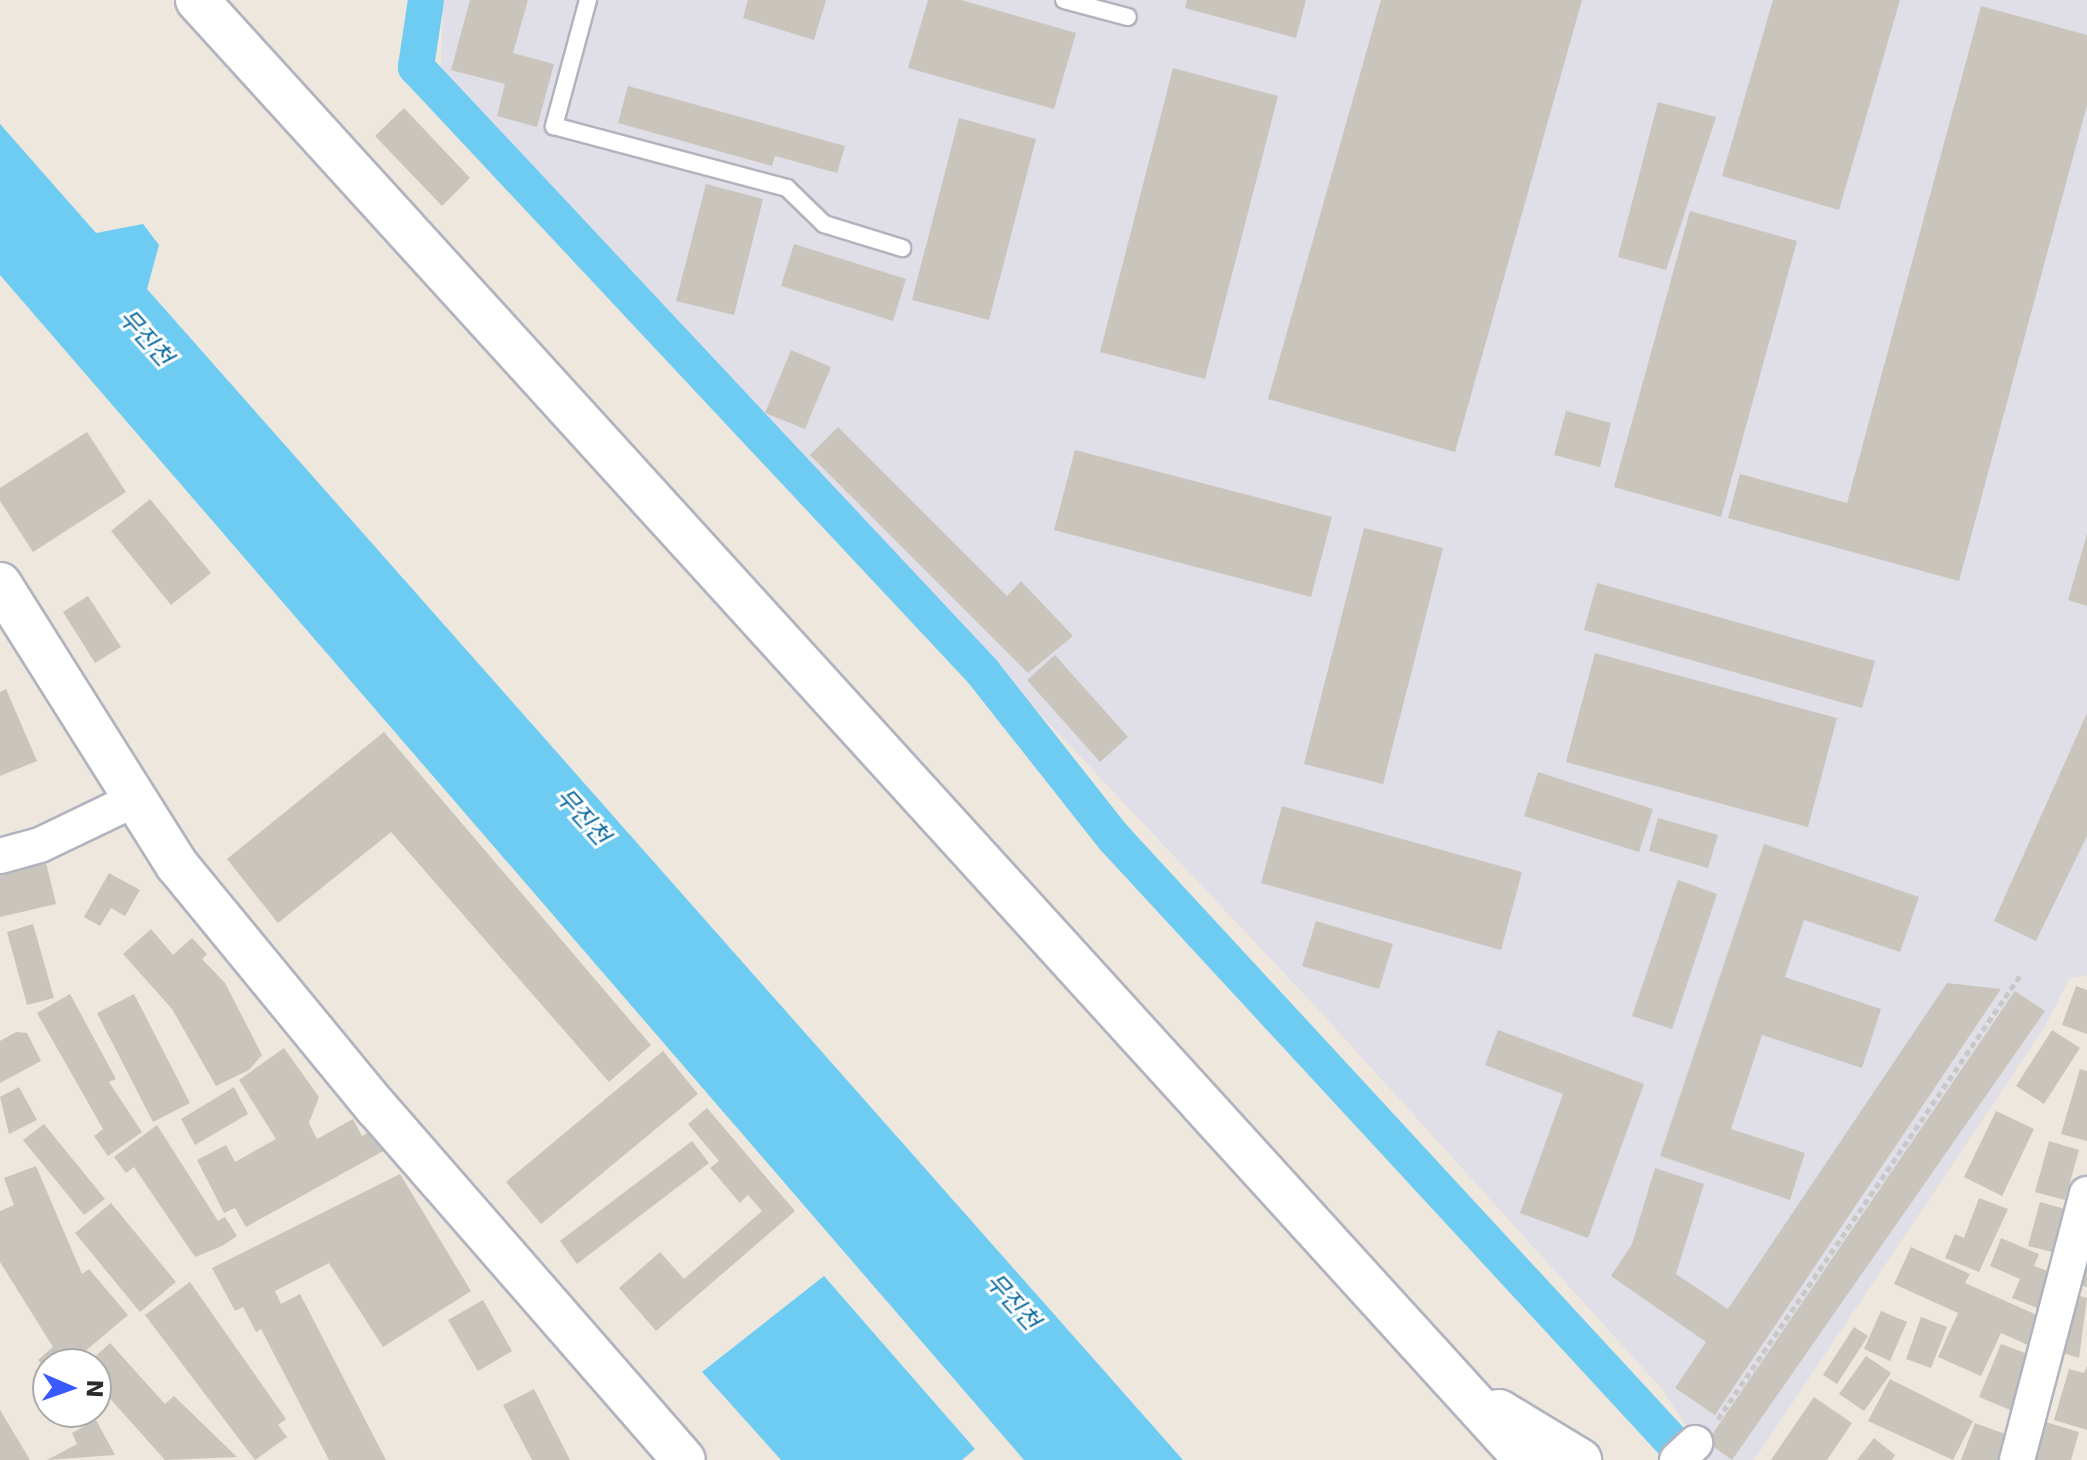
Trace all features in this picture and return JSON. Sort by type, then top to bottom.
[{"type":"street","points":[[197,0],[1526,1460]]},
{"type":"street","points":[[0,584],[132,801],[376,1107],[684,1460]]},
{"type":"street","points":[[0,856],[40,845],[132,801]]},
{"type":"street","points":[[2017,1460],[2087,1194]]},
{"type":"street","points":[[1460,1388],[1580,1460]]},
{"type":"lane","points":[[588,0],[554,126],[787,188],[824,224],[902,248]]},
{"type":"lane","points":[[1064,0],[1128,17]]},
{"type":"path","points":[[1686,1452],[2021,974]]},
{"type":"shaded area","points":[[443,0],[2087,0],[2087,975],[2069,979],[2044,1028],[1754,1460],[1709,1460],[1662,1389],[1316,1007],[478,117],[441,67]]},
{"type":"water","name":"무진천","points":[[0,124],[96,233],[143,224],[159,245],[147,289],[1183,1460],[1024,1460],[0,275]]},
{"type":"water","points":[[824,1276],[975,1449],[962,1460],[781,1460],[702,1372]]},
{"type":"building","points":[[470,0],[528,0],[513,53],[554,64],[537,127],[497,116],[505,84],[451,70]]},
{"type":"building","points":[[748,0],[826,0],[814,40],[743,18]]},
{"type":"building","points":[[928,0],[961,0],[1076,33],[1054,109],[908,68]]},
{"type":"building","points":[[1187,0],[1306,0],[1296,38],[1185,8]]},
{"type":"building","points":[[1381,0],[1582,0],[1455,452],[1268,399]]},
{"type":"building","points":[[1773,0],[1900,0],[1839,210],[1722,176]]},
{"type":"building","points":[[1981,6],[2087,35],[2087,105],[1959,581],[1728,518],[1740,474],[1847,503]]},
{"type":"building","points":[[1173,68],[1278,96],[1205,379],[1100,352]]},
{"type":"building","points":[[628,86],[845,146],[837,173],[775,156],[772,166],[618,123]]},
{"type":"building","points":[[1658,102],[1716,117],[1666,270],[1618,257]]},
{"type":"building","points":[[404,108],[470,178],[442,206],[375,136]]},
{"type":"building","points":[[959,118],[1036,139],[989,320],[912,300]]},
{"type":"building","points":[[706,184],[763,199],[734,315],[676,301]]},
{"type":"building","points":[[1690,211],[1797,241],[1721,517],[1614,487]]},
{"type":"building","points":[[794,244],[906,279],[893,321],[781,286]]},
{"type":"building","points":[[791,350],[831,367],[805,429],[765,413]]},
{"type":"building","points":[[1566,411],[1611,423],[1600,467],[1554,455]]},
{"type":"building","points":[[838,427],[1007,596],[1021,581],[1073,636],[1028,673],[810,455]]},
{"type":"building","points":[[87,432],[126,492],[33,552],[0,501],[0,488]]},
{"type":"building","points":[[1075,450],[1332,517],[1311,597],[1054,530]]},
{"type":"building","points":[[150,499],[211,573],[171,605],[111,531]]},
{"type":"building","points":[[1364,528],[1443,548],[1383,784],[1304,764]]},
{"type":"building","points":[[2087,534],[2087,606],[2068,600]]},
{"type":"building","points":[[1597,583],[1875,661],[1862,708],[1584,630]]},
{"type":"building","points":[[88,596],[121,647],[95,663],[63,612]]},
{"type":"building","points":[[1595,653],[1837,718],[1808,827],[1566,762]]},
{"type":"building","points":[[1055,655],[1128,737],[1100,762],[1027,680]]},
{"type":"building","points":[[6,689],[37,761],[0,776],[0,692]]},
{"type":"building","points":[[2087,713],[2087,836],[2036,941],[1994,921]]},
{"type":"building","points":[[384,732],[651,1045],[609,1082],[391,832],[278,923],[227,859]]},
{"type":"building","points":[[1538,772],[1653,809],[1639,852],[1524,816]]},
{"type":"building","points":[[1282,806],[1522,872],[1501,950],[1261,883]]},
{"type":"building","points":[[1658,818],[1718,835],[1708,868],[1649,851]]},
{"type":"building","points":[[1764,844],[1919,897],[1900,952],[1804,920],[1785,977],[1881,1009],[1862,1068],[1762,1035],[1731,1129],[1805,1153],[1790,1200],[1660,1156]]},
{"type":"building","points":[[45,858],[56,904],[0,917],[0,868]]},
{"type":"building","points":[[109,873],[140,890],[125,916],[111,908],[100,926],[84,917]]},
{"type":"building","points":[[1678,880],[1717,894],[1672,1029],[1632,1016]]},
{"type":"building","points":[[1316,921],[1393,944],[1379,989],[1302,966]]},
{"type":"building","points":[[33,924],[54,998],[27,1005],[7,932]]},
{"type":"building","points":[[151,929],[173,955],[192,938],[207,954],[202,959],[225,983],[262,1055],[249,1070],[216,1086],[172,1009],[123,954]]},
{"type":"building","points":[[1947,983],[2001,989],[1715,1415],[1675,1388],[1706,1342],[1611,1276],[1632,1244],[1655,1168],[1704,1184],[1676,1274],[1728,1309]]},
{"type":"building","points":[[2076,986],[2087,990],[2087,1034],[2062,1025]]},
{"type":"building","points":[[2015,991],[2045,1011],[1732,1460],[1707,1442]]},
{"type":"building","points":[[70,994],[116,1079],[109,1082],[142,1132],[108,1156],[94,1136],[103,1129],[37,1013]]},
{"type":"building","points":[[134,994],[190,1103],[153,1122],[97,1013]]},
{"type":"building","points":[[1498,1030],[1644,1084],[1588,1238],[1520,1213],[1563,1094],[1485,1065]]},
{"type":"building","points":[[2052,1030],[2080,1048],[2044,1104],[2016,1086]]},
{"type":"building","points":[[16,1032],[27,1033],[41,1061],[0,1083],[0,1041]]},
{"type":"building","points":[[284,1048],[319,1097],[309,1123],[317,1139],[353,1119],[362,1136],[373,1130],[385,1150],[246,1227],[235,1208],[224,1213],[197,1160],[226,1145],[235,1162],[276,1139],[239,1080]]},
{"type":"building","points":[[663,1051],[698,1094],[541,1224],[506,1182]]},
{"type":"building","points":[[2080,1069],[2087,1071],[2087,1141],[2061,1134]]},
{"type":"building","points":[[19,1087],[37,1120],[9,1134],[0,1097]]},
{"type":"building","points":[[234,1087],[248,1114],[195,1145],[181,1119]]},
{"type":"building","points":[[707,1108],[795,1211],[656,1331],[619,1288],[660,1252],[684,1279],[762,1211],[748,1195],[740,1203],[710,1168],[719,1161],[688,1124]]},
{"type":"building","points":[[1996,1111],[2034,1129],[2002,1196],[1964,1177]]},
{"type":"building","points":[[44,1124],[105,1199],[84,1215],[23,1140]]},
{"type":"building","points":[[157,1125],[218,1221],[225,1217],[237,1236],[195,1257],[134,1167],[126,1173],[114,1157]]},
{"type":"building","points":[[692,1141],[709,1163],[577,1264],[560,1241]]},
{"type":"building","points":[[2049,1141],[2079,1150],[2065,1200],[2035,1192]]},
{"type":"building","points":[[36,1166],[82,1274],[89,1269],[128,1315],[89,1348],[52,1348],[0,1262],[0,1211],[14,1205],[4,1178]]},
{"type":"building","points":[[400,1174],[471,1291],[383,1347],[329,1263],[275,1291],[281,1304],[300,1294],[386,1460],[329,1460],[261,1329],[256,1332],[243,1307],[235,1311],[212,1268]]},
{"type":"building","points":[[1979,1198],[2008,1209],[1979,1272],[1945,1258],[1955,1234],[1964,1238]]},
{"type":"building","points":[[2040,1202],[2072,1211],[2061,1254],[2028,1246]]},
{"type":"building","points":[[111,1203],[176,1282],[140,1312],[75,1233]]},
{"type":"building","points":[[2001,1238],[2039,1254],[2034,1266],[2059,1275],[2045,1311],[2012,1298],[2020,1279],[1990,1266]]},
{"type":"building","points":[[1911,1247],[1970,1274],[1965,1283],[2050,1321],[2037,1349],[2001,1333],[1981,1376],[1938,1357],[1958,1313],[1894,1284]]},
{"type":"building","points":[[2087,1248],[2087,1287],[2068,1281]]},
{"type":"building","points":[[190,1282],[286,1419],[278,1425],[287,1437],[255,1460],[145,1315]]},
{"type":"building","points":[[2067,1292],[2087,1298],[2079,1358],[2050,1349]]},
{"type":"building","points":[[483,1300],[512,1351],[478,1371],[448,1320]]},
{"type":"building","points":[[1881,1311],[1907,1322],[1890,1361],[1864,1349]]},
{"type":"building","points":[[1921,1317],[1947,1327],[1931,1368],[1906,1359]]},
{"type":"building","points":[[1854,1327],[1868,1336],[1837,1384],[1823,1375]]},
{"type":"building","points":[[110,1343],[165,1404],[174,1396],[237,1457],[165,1460],[112,1401],[112,1348],[105,1348]]},
{"type":"building","points":[[2001,1344],[2035,1357],[2013,1411],[1979,1397]]},
{"type":"building","points":[[1866,1356],[1891,1373],[1864,1411],[1839,1394]]},
{"type":"building","points":[[2087,1366],[2087,1430],[2054,1420],[2069,1369],[2084,1373]]},
{"type":"building","points":[[1890,1379],[1973,1421],[1953,1460],[1868,1421]]},
{"type":"building","points":[[534,1389],[570,1460],[532,1460],[503,1405]]},
{"type":"building","points":[[1814,1397],[1852,1423],[1827,1460],[1771,1460]]},
{"type":"building","points":[[0,1410],[30,1460],[0,1460]]},
{"type":"building","points":[[2039,1420],[2079,1432],[2071,1460],[2028,1460]]},
{"type":"building","points":[[1975,1423],[2016,1438],[2008,1460],[1961,1460]]},
{"type":"building","points":[[81,1428],[100,1428],[115,1455],[47,1460],[77,1444],[72,1433]]},
{"type":"building","points":[[1874,1438],[1895,1455],[1892,1460],[1857,1460]]},
{"type":"waterway","points":[[426,0],[416,67],[982,671],[1114,838],[1689,1460]]}]
